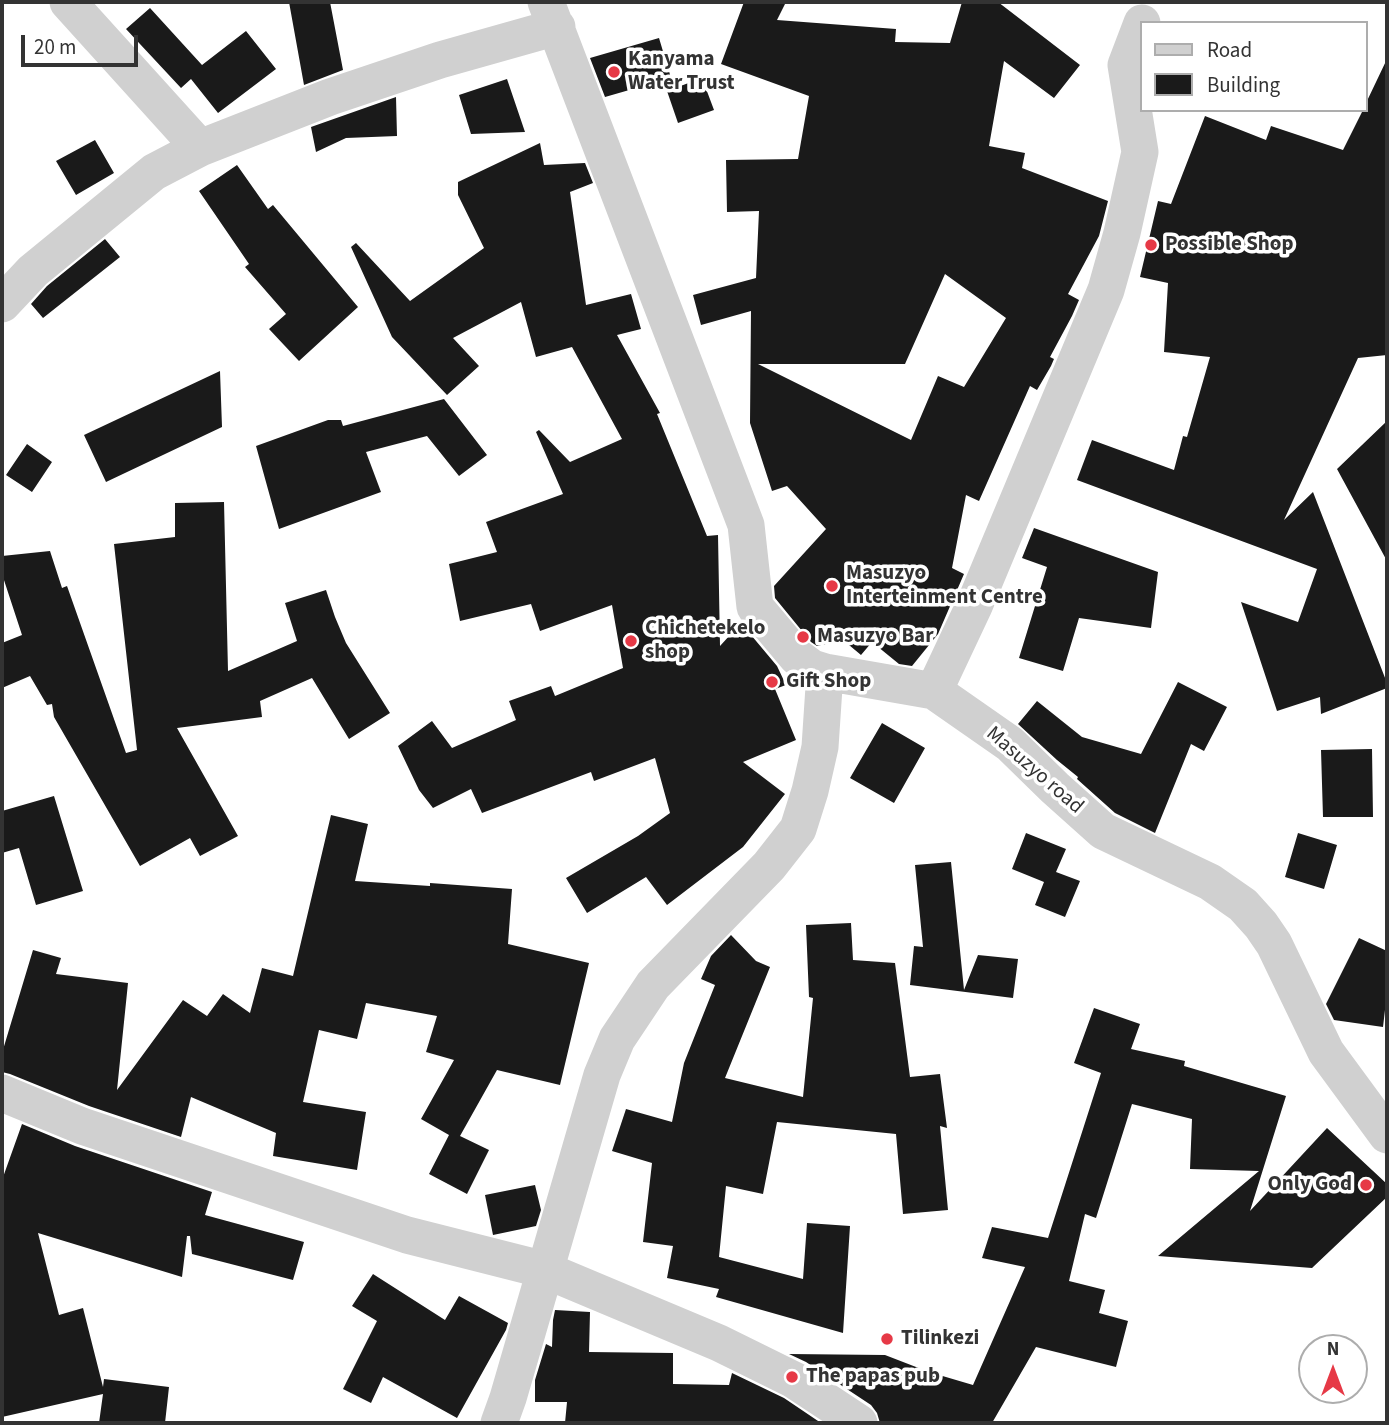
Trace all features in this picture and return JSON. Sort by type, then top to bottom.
[{"type":"street","points":[[68,2],[200,148]]},
{"type":"street","points":[[1143,21],[1155,2]]},
{"type":"street","points":[[2,304],[33,271],[154,172],[200,148],[342,92],[498,42],[551,15],[746,525],[755,607],[797,657],[812,668],[934,691],[974,606],[1106,290],[1140,152],[1126,65],[1140,28]]},
{"type":"street","points":[[499,1423],[602,1075],[617,1039],[653,985],[769,866],[798,829],[820,747],[825,672]]},
{"type":"street","name":"Masuzyo road","points":[[934,691],[1010,744],[1055,789],[1103,831],[1210,882],[1243,905],[1274,944],[1326,1052],[1387,1135]]},
{"type":"street","points":[[2,1093],[82,1126],[407,1235],[545,1270],[719,1343],[794,1380],[859,1423]]},
{"type":"building","points":[[289,2],[330,2],[343,70],[304,85]]},
{"type":"building","points":[[744,2],[786,2],[777,20],[896,29],[895,42],[950,43],[962,2],[998,2],[1080,65],[1054,98],[1004,61],[989,146],[1025,153],[1022,168],[1108,201],[1099,236],[1068,294],[1079,300],[1050,357],[1054,359],[1051,366],[1037,390],[1030,386],[979,501],[966,495],[952,568],[964,574],[938,634],[912,666],[899,664],[872,642],[861,655],[843,640],[817,646],[775,598],[774,586],[826,529],[787,486],[772,491],[750,423],[751,311],[701,325],[693,295],[756,278],[759,211],[727,212],[726,160],[798,159],[809,96],[721,64]],"holes":[[[945,274],[1006,318],[964,387],[938,376],[911,440],[758,364],[905,364]]]},
{"type":"building","points":[[150,8],[202,65],[246,31],[276,69],[218,113],[191,79],[181,88],[126,29]]},
{"type":"building","points":[[659,38],[671,78],[605,97],[590,58]]},
{"type":"building","points":[[1387,59],[1387,355],[1358,358],[1284,520],[1313,492],[1387,688],[1321,714],[1320,697],[1277,711],[1241,602],[1298,622],[1317,569],[1077,480],[1092,440],[1174,470],[1183,436],[1187,437],[1210,357],[1164,352],[1168,283],[1140,277],[1158,201],[1171,204],[1205,116],[1266,140],[1271,126],[1343,150],[1362,112],[1368,112],[1368,99]]},
{"type":"building","points":[[702,78],[714,110],[678,123],[667,91]]},
{"type":"building","points":[[507,79],[525,132],[471,134],[459,95]]},
{"type":"building","points":[[396,97],[397,136],[346,138],[316,152],[311,127]]},
{"type":"building","points":[[95,140],[114,173],[76,195],[56,161]]},
{"type":"building","points":[[540,143],[544,165],[585,163],[593,183],[570,192],[586,305],[631,294],[641,329],[617,335],[660,413],[657,414],[707,536],[718,535],[720,646],[741,623],[777,666],[786,685],[775,689],[796,740],[743,762],[785,794],[743,847],[667,905],[646,877],[587,913],[566,878],[638,836],[670,813],[655,758],[594,781],[591,772],[482,813],[471,789],[433,808],[419,790],[398,746],[432,721],[452,748],[516,720],[509,701],[551,686],[555,696],[623,668],[612,605],[540,631],[531,604],[460,621],[449,564],[497,552],[486,522],[563,494],[536,432],[539,430],[570,462],[622,439],[572,347],[536,357],[521,302],[453,338],[479,366],[447,395],[392,337],[351,247],[356,243],[410,301],[484,248],[458,195],[458,182]]},
{"type":"building","points":[[237,165],[268,209],[273,205],[358,307],[299,361],[269,329],[286,314],[245,267],[249,264],[199,191]]},
{"type":"building","points":[[105,239],[120,257],[43,318],[31,304],[47,286]]},
{"type":"building","points":[[220,371],[222,427],[106,482],[84,435]]},
{"type":"building","points":[[444,399],[487,455],[459,476],[427,436],[366,452],[381,492],[279,529],[256,446],[328,420],[341,420],[343,426]]},
{"type":"building","points":[[1387,421],[1387,561],[1337,469]]},
{"type":"building","points":[[27,444],[52,462],[32,492],[6,475]]},
{"type":"building","points":[[224,502],[228,671],[297,641],[285,603],[326,590],[346,643],[390,713],[349,739],[312,678],[260,701],[262,717],[177,728],[238,836],[200,856],[190,838],[140,866],[54,717],[52,704],[47,705],[30,676],[2,688],[2,643],[22,635],[2,574],[2,556],[50,551],[62,588],[67,586],[126,753],[137,750],[114,544],[175,537],[175,503]]},
{"type":"building","points":[[1034,528],[1158,572],[1151,628],[1079,618],[1063,671],[1019,658],[1047,567],[1022,558]]},
{"type":"building","points":[[1178,682],[1227,707],[1204,751],[1191,744],[1155,833],[1115,813],[1018,724],[1037,701],[1082,737],[1141,754]]},
{"type":"building","points":[[882,723],[925,748],[894,803],[850,778]]},
{"type":"building","points":[[1372,749],[1373,817],[1323,817],[1321,750]]},
{"type":"building","points":[[54,796],[83,891],[36,905],[19,848],[2,853],[2,811]]},
{"type":"building","points":[[331,815],[368,824],[355,881],[512,889],[508,944],[589,963],[560,1085],[497,1070],[460,1136],[489,1150],[467,1194],[429,1174],[449,1135],[421,1119],[454,1060],[426,1052],[437,1016],[366,1003],[357,1039],[319,1030],[303,1102],[366,1112],[357,1170],[273,1156],[276,1133],[191,1097],[181,1137],[89,1106],[2,1072],[2,1053],[33,950],[61,958],[56,974],[128,983],[117,1090],[183,1000],[207,1016],[223,994],[250,1013],[262,968],[293,976]]},
{"type":"building","points":[[1026,833],[1066,849],[1056,872],[1080,881],[1065,917],[1035,905],[1044,882],[1012,869]]},
{"type":"building","points":[[1298,833],[1337,845],[1324,889],[1285,877]]},
{"type":"building","points":[[951,862],[964,990],[978,955],[1018,959],[1013,998],[910,985],[914,946],[923,947],[915,865]]},
{"type":"building","points":[[851,923],[853,960],[895,963],[910,1077],[940,1074],[947,1128],[940,1126],[948,1210],[903,1214],[896,1134],[777,1122],[763,1194],[726,1186],[719,1257],[803,1279],[807,1223],[850,1226],[843,1333],[716,1297],[719,1289],[667,1278],[673,1246],[643,1242],[652,1163],[612,1151],[626,1109],[672,1122],[684,1063],[715,985],[701,979],[711,956],[731,935],[756,961],[770,967],[725,1078],[803,1097],[813,998],[809,997],[806,925]]},
{"type":"building","points":[[1359,938],[1387,951],[1387,1004],[1383,1027],[1334,1020],[1326,1004]]},
{"type":"building","points":[[1094,1008],[1140,1024],[1131,1049],[1185,1061],[1184,1066],[1286,1096],[1250,1211],[1327,1128],[1387,1184],[1387,1197],[1312,1268],[1158,1256],[1259,1171],[1190,1169],[1192,1119],[1132,1104],[1096,1218],[1085,1214],[1069,1281],[1105,1290],[1099,1313],[1128,1321],[1116,1367],[1036,1347],[992,1423],[880,1423],[871,1405],[806,1362],[789,1354],[885,1355],[973,1385],[1025,1267],[982,1258],[992,1227],[1048,1238],[1101,1073],[1074,1063]]},
{"type":"building","points":[[22,1124],[75,1146],[212,1192],[205,1215],[304,1242],[293,1280],[192,1254],[190,1236],[187,1236],[182,1277],[38,1233],[59,1315],[83,1308],[103,1387],[104,1379],[169,1387],[165,1423],[99,1423],[103,1394],[2,1417],[2,1180]]},
{"type":"building","points":[[535,1185],[541,1210],[536,1226],[493,1235],[485,1195]]},
{"type":"building","points":[[373,1274],[445,1320],[459,1296],[508,1323],[457,1418],[383,1377],[371,1403],[343,1389],[377,1321],[352,1306]]},
{"type":"building","points":[[555,1310],[590,1312],[589,1352],[673,1353],[673,1384],[729,1385],[732,1373],[784,1398],[821,1423],[565,1423],[567,1402],[535,1402],[535,1380],[546,1344],[552,1347]]},
{"type":"place","name":"Kanyama Water Trust","points":[[614,72]]},
{"type":"place","name":"Possible Shop","points":[[1151,245]]},
{"type":"place","name":"Masuzyo Interteinment Centre","points":[[832,586]]},
{"type":"place","name":"Masuzyo Bar","points":[[803,637]]},
{"type":"place","name":"Chichetekelo shop","points":[[631,641]]},
{"type":"place","name":"Gift Shop","points":[[772,682]]},
{"type":"place","name":"Only God","points":[[1366,1185]]},
{"type":"place","name":"Tilinkezi","points":[[887,1339]]},
{"type":"place","name":"The papas pub","points":[[792,1377]]}]
